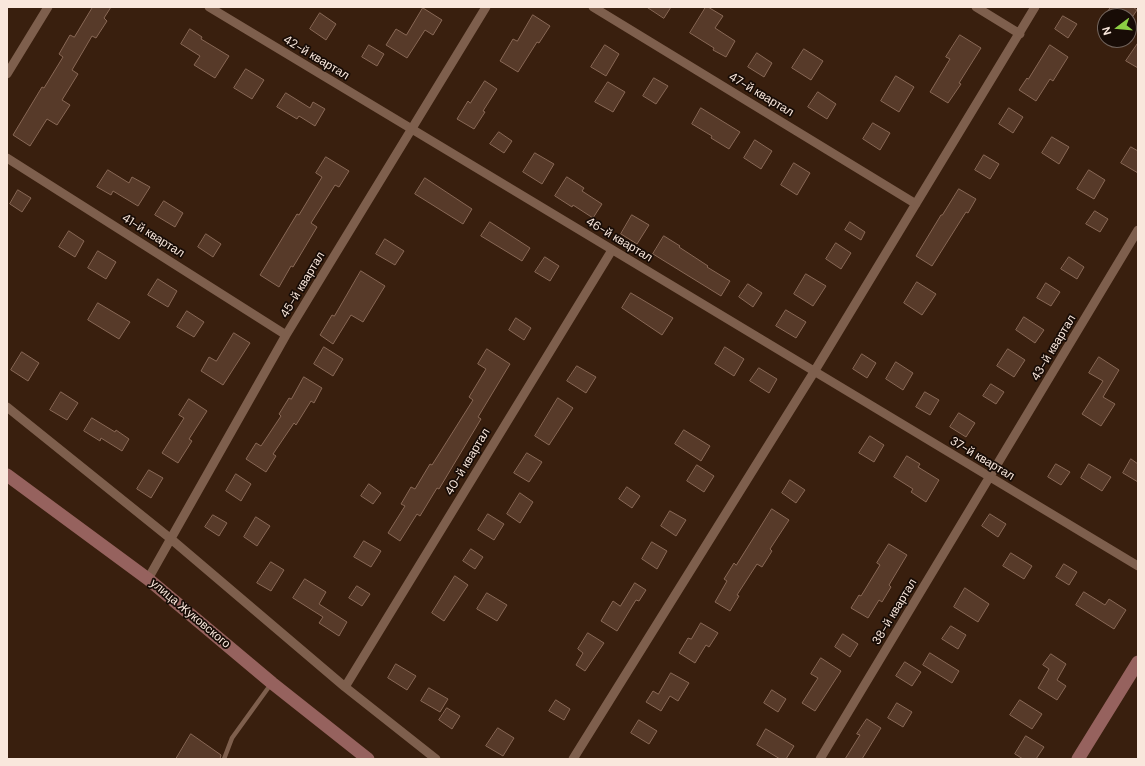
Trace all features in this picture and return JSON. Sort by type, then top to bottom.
[{"type":"street","points":[[7,74],[48,7]]},
{"type":"street","name":"42-й квартал","points":[[209,7],[411,129]]},
{"type":"street","name":"45-й квартал","points":[[148,579],[286,335],[486,7]]},
{"type":"street","name":"47-й квартал","points":[[593,7],[916,204]]},
{"type":"street","points":[[976,7],[1020,34]]},
{"type":"street","points":[[573,759],[814,372],[1035,7]]},
{"type":"street","name":"46-й квартал","points":[[411,129],[814,372]]},
{"type":"street","name":"41-й квартал","points":[[7,158],[286,335]]},
{"type":"street","name":"43-й квартал","points":[[990,478],[1138,230]]},
{"type":"street","name":"40-й квартал","points":[[345,687],[612,250]]},
{"type":"street","name":"37-й квартал","points":[[814,372],[1138,566]]},
{"type":"street","points":[[7,407],[171,539],[345,687],[436,759]]},
{"type":"street","name":"улица Жуковского","points":[[7,475],[148,579],[272,683],[368,759]]},
{"type":"street","name":"38-й квартал","points":[[820,759],[990,478]]},
{"type":"street","points":[[1078,759],[1138,662]]},
{"type":"lane","points":[[224,759],[232,738],[272,683]]},
{"type":"building","points":[[93,7],[111,7],[104,18],[107,21],[96,38],[92,36],[72,70],[78,74],[62,100],[70,105],[57,125],[47,119],[30,146],[13,135],[42,87],[44,88],[63,57],[59,54],[70,35],[74,37]]},
{"type":"building","points":[[647,7],[671,7],[664,18]]},
{"type":"building","points":[[706,7],[723,16],[715,28],[735,41],[726,57],[713,50],[714,48],[690,33]]},
{"type":"building","points":[[1133,7],[1134,8],[1110,8]]},
{"type":"building","points":[[423,8],[442,20],[433,35],[425,30],[407,58],[386,45],[396,29],[406,35]]},
{"type":"building","points":[[320,13],[336,24],[326,40],[310,29]]},
{"type":"building","points":[[533,15],[550,26],[539,43],[537,42],[518,72],[500,61],[513,39],[517,41]]},
{"type":"building","points":[[1063,16],[1077,24],[1068,38],[1055,29]]},
{"type":"building","points":[[190,29],[202,37],[201,39],[229,56],[215,78],[194,65],[200,56],[181,44]]},
{"type":"building","points":[[960,35],[981,48],[959,83],[961,84],[948,103],[930,92],[950,59],[946,57]]},
{"type":"building","points":[[1138,43],[1138,68],[1126,61],[1135,48],[1137,48]]},
{"type":"building","points":[[369,45],[384,54],[377,66],[362,57]]},
{"type":"building","points":[[605,45],[619,54],[606,76],[591,67]]},
{"type":"building","points":[[1050,45],[1068,57],[1053,81],[1050,79],[1036,101],[1019,90]]},
{"type":"building","points":[[804,49],[823,61],[811,80],[792,68]]},
{"type":"building","points":[[757,53],[772,63],[764,77],[748,67]]},
{"type":"building","points":[[246,69],[264,80],[252,99],[234,88]]},
{"type":"building","points":[[896,76],[914,87],[899,112],[881,101]]},
{"type":"building","points":[[654,78],[668,86],[656,104],[643,96]]},
{"type":"building","points":[[485,81],[497,89],[474,129],[457,119],[468,101],[470,103]]},
{"type":"building","points":[[608,82],[625,92],[613,112],[595,102]]},
{"type":"building","points":[[818,92],[836,104],[827,119],[808,107]]},
{"type":"building","points":[[286,93],[310,108],[313,102],[325,109],[315,126],[299,116],[297,119],[277,107]]},
{"type":"building","points":[[701,108],[740,132],[729,149],[711,138],[712,136],[692,124]]},
{"type":"building","points":[[1009,108],[1023,117],[1013,133],[999,124]]},
{"type":"building","points":[[873,123],[890,133],[880,150],[863,139]]},
{"type":"building","points":[[499,132],[512,141],[504,153],[490,144]]},
{"type":"building","points":[[1052,137],[1069,147],[1059,164],[1042,153]]},
{"type":"building","points":[[755,140],[772,151],[761,169],[744,158]]},
{"type":"building","points":[[1131,147],[1138,151],[1138,173],[1121,163]]},
{"type":"building","points":[[535,153],[554,164],[542,184],[523,172]]},
{"type":"building","points":[[984,155],[999,164],[990,179],[975,170]]},
{"type":"building","points":[[326,157],[349,171],[339,187],[335,185],[311,223],[317,227],[279,287],[260,275],[297,214],[299,215],[322,177],[316,173]]},
{"type":"building","points":[[794,163],[810,173],[797,195],[781,185]]},
{"type":"building","points":[[108,170],[129,183],[132,177],[150,187],[138,206],[113,191],[111,195],[97,187]]},
{"type":"building","points":[[1089,170],[1105,180],[1094,199],[1077,189]]},
{"type":"building","points":[[567,177],[584,188],[582,191],[602,204],[593,218],[573,205],[572,207],[555,196]]},
{"type":"building","points":[[425,178],[472,209],[463,224],[415,194]]},
{"type":"building","points":[[959,189],[976,199],[968,213],[966,212],[932,266],[916,256]]},
{"type":"building","points":[[18,190],[31,198],[22,212],[10,204]]},
{"type":"building","points":[[164,201],[183,213],[175,227],[155,215]]},
{"type":"building","points":[[1095,211],[1108,219],[1100,232],[1086,224]]},
{"type":"building","points":[[632,215],[649,225],[637,244],[621,234]]},
{"type":"building","points":[[490,222],[530,248],[522,261],[481,236]]},
{"type":"building","points":[[850,222],[865,232],[861,240],[845,230]]},
{"type":"building","points":[[69,231],[84,241],[75,257],[59,247]]},
{"type":"building","points":[[206,234],[221,244],[213,257],[198,247]]},
{"type":"building","points":[[664,236],[708,266],[707,267],[730,281],[721,296],[653,254]]},
{"type":"building","points":[[385,239],[404,251],[395,265],[376,254]]},
{"type":"building","points":[[836,243],[851,253],[841,269],[826,259]]},
{"type":"building","points":[[98,251],[116,262],[106,279],[88,268]]},
{"type":"building","points":[[545,257],[559,266],[550,281],[535,272]]},
{"type":"building","points":[[1069,257],[1084,267],[1077,279],[1061,269]]},
{"type":"building","points":[[361,271],[385,286],[363,322],[351,315],[333,344],[320,335],[332,315],[334,316]]},
{"type":"building","points":[[806,274],[826,286],[813,306],[794,294]]},
{"type":"building","points":[[158,279],[177,291],[168,307],[148,295]]},
{"type":"building","points":[[917,282],[936,294],[922,315],[904,303]]},
{"type":"building","points":[[1046,283],[1060,292],[1051,306],[1037,298]]},
{"type":"building","points":[[748,284],[762,293],[753,307],[739,297]]},
{"type":"building","points":[[631,293],[673,318],[662,335],[622,308]]},
{"type":"building","points":[[98,303],[130,322],[119,339],[88,320]]},
{"type":"building","points":[[786,310],[806,322],[796,338],[776,326]]},
{"type":"building","points":[[187,311],[204,322],[194,337],[177,327]]},
{"type":"building","points":[[1024,317],[1044,330],[1035,343],[1016,330]]},
{"type":"building","points":[[516,318],[531,328],[524,340],[509,330]]},
{"type":"building","points":[[234,333],[250,343],[223,385],[201,371],[209,357],[216,361]]},
{"type":"building","points":[[324,347],[343,359],[333,376],[314,364]]},
{"type":"building","points":[[725,347],[744,359],[734,376],[715,364]]},
{"type":"building","points":[[487,349],[510,364],[478,417],[481,419],[439,489],[437,488],[420,516],[417,514],[400,541],[388,533],[405,506],[401,504],[411,487],[415,489],[430,464],[432,465],[473,400],[469,397],[486,369],[478,364]]},
{"type":"building","points":[[1008,349],[1025,360],[1014,377],[997,366]]},
{"type":"building","points":[[22,352],[39,363],[28,381],[11,370]]},
{"type":"building","points":[[862,354],[876,363],[867,378],[853,369]]},
{"type":"building","points":[[1099,357],[1119,370],[1103,397],[1115,404],[1101,426],[1082,414],[1103,381],[1089,373]]},
{"type":"building","points":[[896,362],[913,373],[903,390],[886,379]]},
{"type":"building","points":[[577,366],[596,377],[586,393],[567,381]]},
{"type":"building","points":[[759,368],[777,379],[769,393],[750,381]]},
{"type":"building","points":[[304,377],[322,388],[314,403],[311,401],[296,425],[294,423],[273,454],[276,456],[266,472],[246,459],[256,443],[261,446],[281,416],[279,414],[289,398],[291,399]]},
{"type":"building","points":[[991,384],[1004,392],[996,404],[983,396]]},
{"type":"building","points":[[61,392],[78,403],[67,420],[50,410]]},
{"type":"building","points":[[925,392],[939,400],[930,415],[916,407]]},
{"type":"building","points":[[558,398],[573,408],[549,445],[535,436]]},
{"type":"building","points":[[189,399],[207,411],[189,439],[192,441],[178,463],[162,453],[184,418],[179,415]]},
{"type":"building","points":[[959,413],[975,423],[966,437],[950,427]]},
{"type":"building","points":[[92,418],[115,432],[116,430],[129,439],[122,451],[101,438],[100,441],[84,431]]},
{"type":"building","points":[[684,430],[710,446],[701,461],[675,444]]},
{"type":"building","points":[[870,436],[884,445],[874,462],[859,453]]},
{"type":"building","points":[[527,453],[542,462],[529,482],[514,473]]},
{"type":"building","points":[[907,456],[920,464],[918,467],[939,480],[926,502],[911,492],[913,489],[894,477]]},
{"type":"building","points":[[1131,459],[1138,464],[1138,482],[1123,473]]},
{"type":"building","points":[[1056,464],[1070,472],[1061,485],[1048,477]]},
{"type":"building","points":[[1089,464],[1111,477],[1102,491],[1081,478]]},
{"type":"building","points":[[697,465],[714,476],[704,492],[687,481]]},
{"type":"building","points":[[149,470],[163,478],[151,498],[137,489]]},
{"type":"building","points":[[236,474],[251,484],[241,501],[226,491]]},
{"type":"building","points":[[790,480],[805,490],[796,503],[782,493]]},
{"type":"building","points":[[369,484],[381,493],[373,504],[361,496]]},
{"type":"building","points":[[627,487],[640,496],[632,508],[619,499]]},
{"type":"building","points":[[520,493],[533,502],[520,523],[507,514]]},
{"type":"building","points":[[772,509],[789,520],[770,549],[772,551],[762,567],[757,564],[737,595],[739,596],[730,611],[715,602],[727,581],[724,579],[734,563],[736,565]]},
{"type":"building","points":[[670,511],[686,520],[676,536],[661,526]]},
{"type":"building","points":[[488,514],[504,524],[494,540],[478,530]]},
{"type":"building","points":[[990,514],[1006,524],[998,537],[982,526]]},
{"type":"building","points":[[213,515],[227,523],[219,536],[205,527]]},
{"type":"building","points":[[256,517],[270,526],[257,546],[244,537]]},
{"type":"building","points":[[364,541],[381,551],[371,567],[354,557]]},
{"type":"building","points":[[652,542],[667,551],[657,569],[642,559]]},
{"type":"building","points":[[889,544],[907,555],[889,585],[891,587],[882,602],[879,600],[868,618],[851,608],[859,595],[861,596],[880,565],[877,563]]},
{"type":"building","points":[[471,549],[483,557],[475,569],[463,561]]},
{"type":"building","points":[[1011,553],[1032,566],[1024,579],[1003,566]]},
{"type":"building","points":[[271,562],[284,570],[271,591],[257,583]]},
{"type":"building","points":[[1064,564],[1077,572],[1069,585],[1056,577]]},
{"type":"building","points":[[455,576],[468,585],[444,621],[432,613]]},
{"type":"building","points":[[305,579],[326,592],[319,604],[347,622],[339,636],[319,623],[323,617],[293,598]]},
{"type":"building","points":[[635,583],[646,590],[639,601],[636,600],[617,631],[601,621],[613,601],[620,606]]},
{"type":"building","points":[[357,586],[370,594],[362,606],[349,598]]},
{"type":"building","points":[[965,588],[989,604],[978,622],[954,607]]},
{"type":"building","points":[[1084,592],[1105,605],[1109,599],[1126,610],[1114,629],[1076,605]]},
{"type":"building","points":[[487,593],[507,605],[497,621],[477,609]]},
{"type":"building","points":[[701,623],[718,633],[709,647],[706,645],[695,663],[679,653],[688,638],[691,639]]},
{"type":"building","points":[[951,626],[966,635],[958,649],[942,639]]},
{"type":"building","points":[[588,633],[604,643],[585,671],[576,665],[583,653],[578,649]]},
{"type":"building","points":[[843,634],[858,644],[850,657],[835,647]]},
{"type":"building","points":[[930,653],[959,671],[952,683],[923,665]]},
{"type":"building","points":[[1051,654],[1066,664],[1057,680],[1066,686],[1057,700],[1038,688],[1049,669],[1043,665]]},
{"type":"building","points":[[821,658],[841,671],[815,711],[802,703],[818,678],[811,674]]},
{"type":"building","points":[[905,662],[921,672],[912,686],[896,676]]},
{"type":"building","points":[[396,664],[416,676],[407,690],[388,678]]},
{"type":"building","points":[[671,673],[689,683],[678,701],[670,696],[661,711],[646,702],[653,691],[658,694]]},
{"type":"building","points":[[429,688],[448,699],[440,712],[421,701]]},
{"type":"building","points":[[772,690],[786,699],[778,712],[764,703]]},
{"type":"building","points":[[556,700],[570,709],[564,720],[549,711]]},
{"type":"building","points":[[1020,700],[1042,714],[1032,729],[1010,715]]},
{"type":"building","points":[[897,703],[912,712],[903,727],[888,718]]},
{"type":"building","points":[[447,708],[460,716],[452,729],[439,720]]},
{"type":"building","points":[[867,719],[881,728],[862,759],[845,759],[860,735],[857,734]]},
{"type":"building","points":[[639,720],[657,731],[649,744],[631,733]]},
{"type":"building","points":[[498,728],[514,738],[503,756],[486,746]]},
{"type":"building","points":[[766,729],[794,746],[786,759],[780,759],[757,745]]},
{"type":"building","points":[[191,734],[221,755],[220,759],[176,759]]},
{"type":"building","points":[[1026,736],[1044,747],[1036,759],[1023,759],[1015,754]]}]
